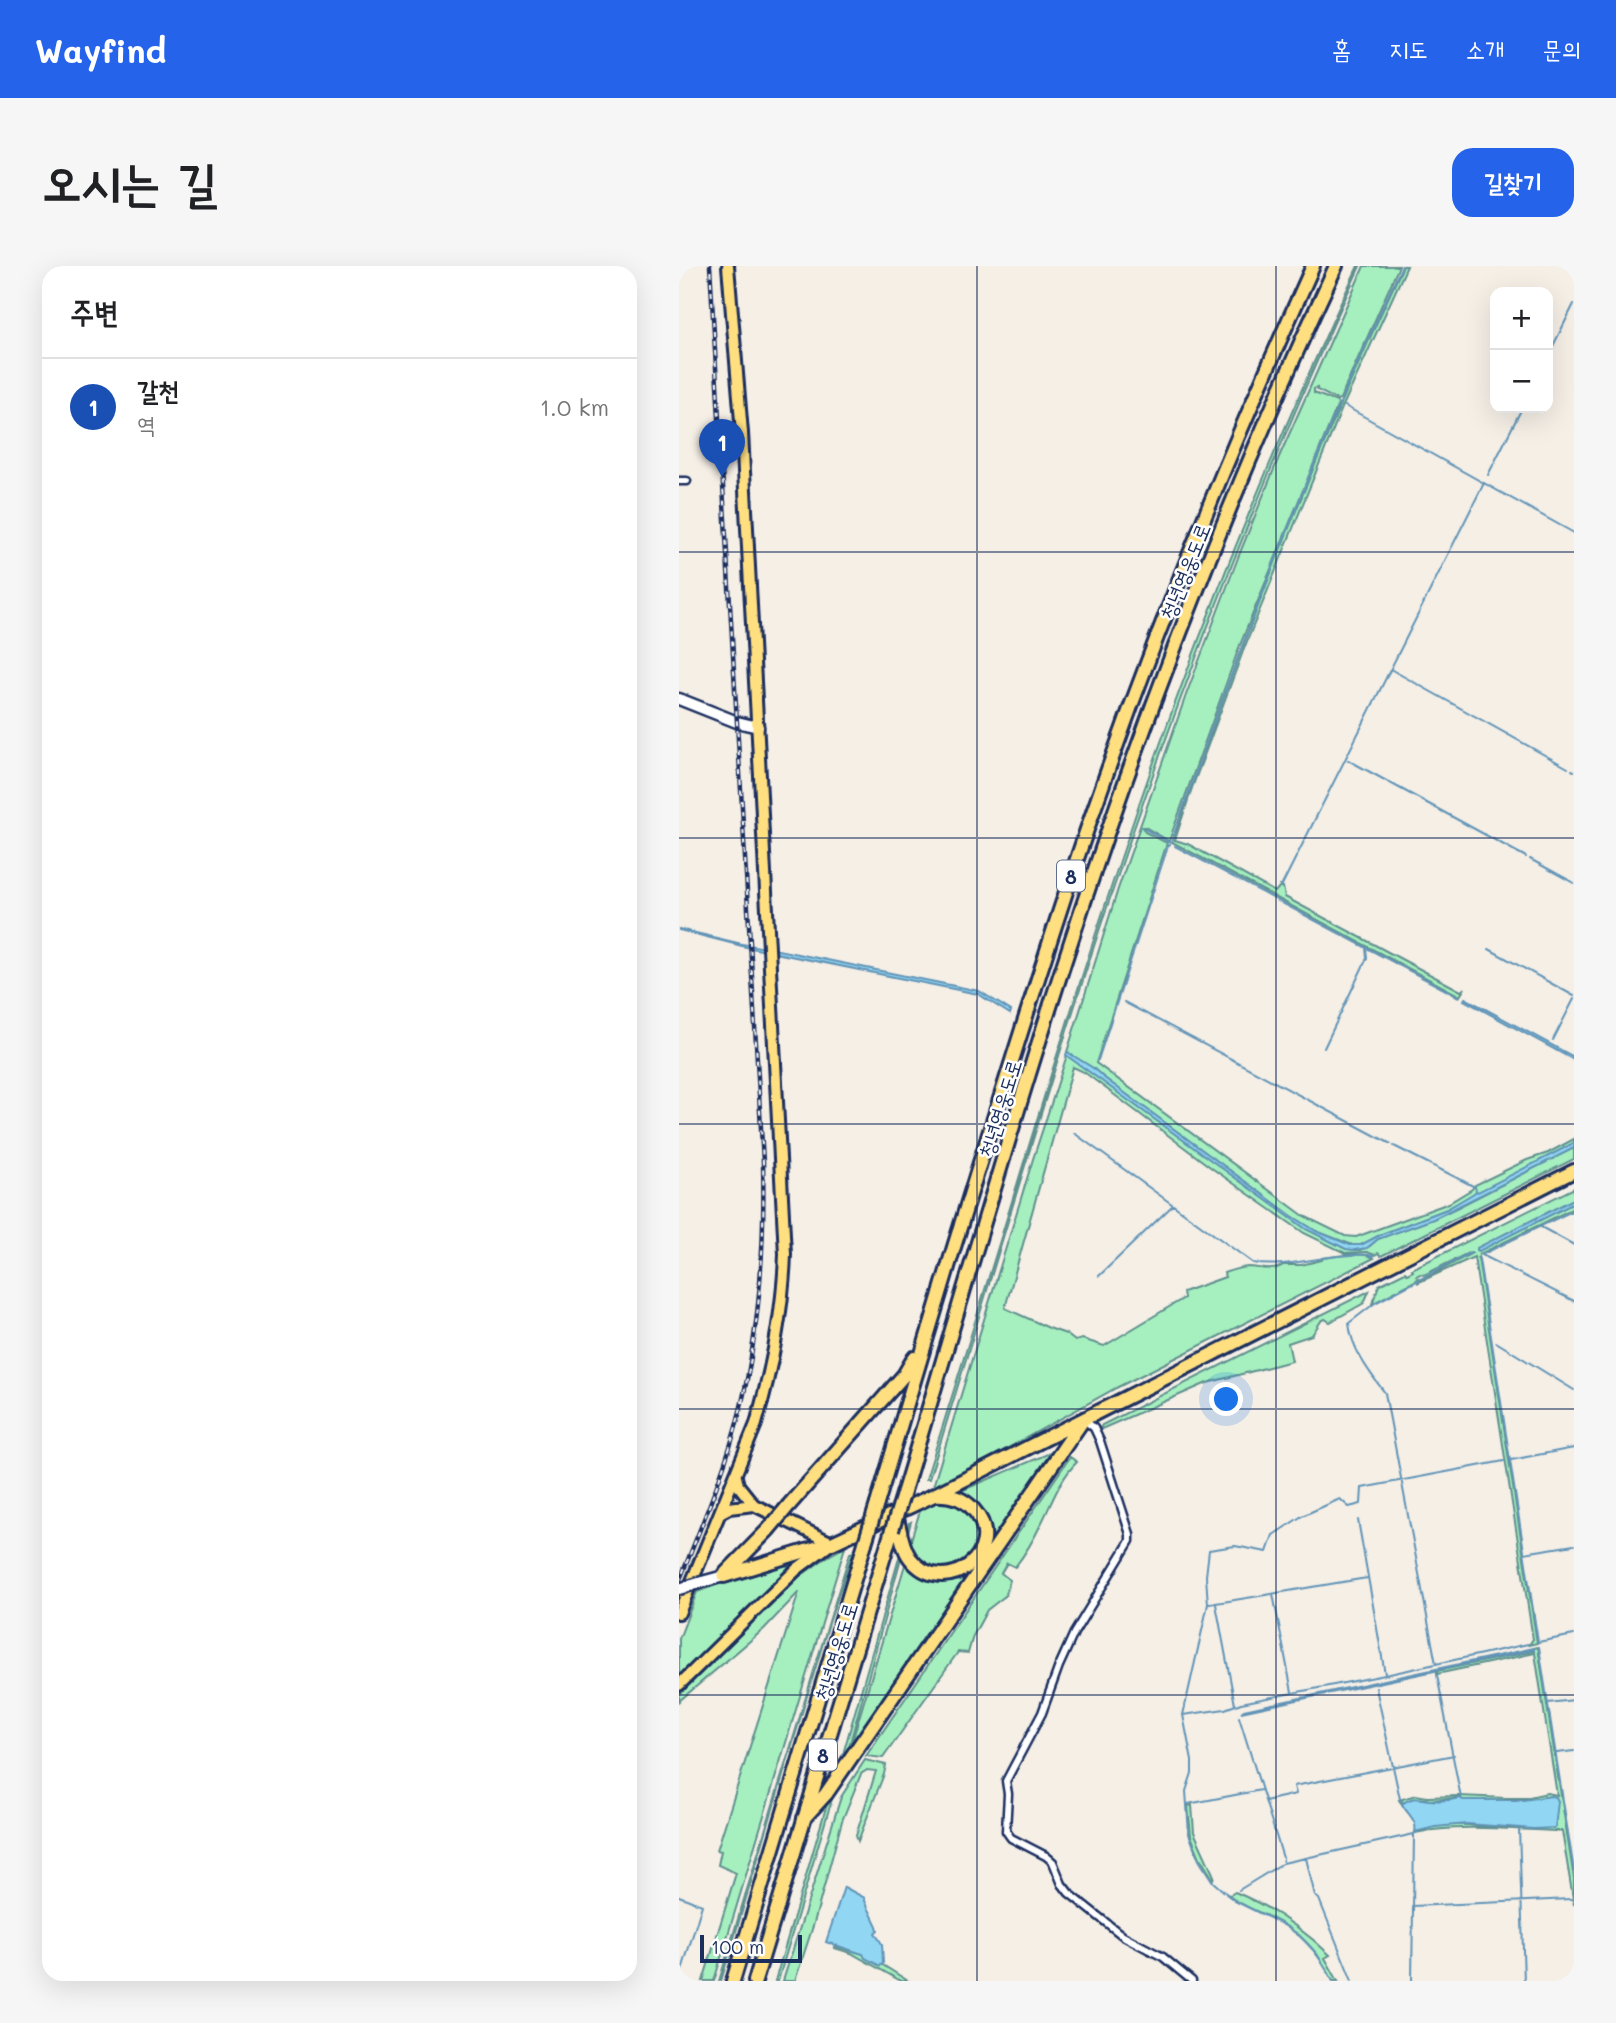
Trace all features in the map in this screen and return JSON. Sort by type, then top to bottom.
[{"type":"highway","name":"청년영웅도로","points":[[733,1981],[925,1339],[1041,968],[1106,774],[1200,527],[1313,266]]},
{"type":"highway","name":"청년영웅도로","points":[[755,1981],[896,1524],[1028,1078],[1117,805],[1219,535],[1291,364],[1336,266]]},
{"type":"highway","points":[[724,1576],[832,1543],[934,1495],[1574,1171]]},
{"type":"highway","points":[[724,1576],[904,1375],[925,1339]]},
{"type":"highway","points":[[804,1818],[826,1794],[1083,1419]]},
{"type":"highway","points":[[896,1524],[905,1549],[918,1567],[928,1572],[950,1574],[971,1566],[977,1559],[983,1542],[978,1516],[956,1497],[934,1495]]},
{"type":"main road","points":[[679,1613],[756,1424],[778,1332],[784,1285],[783,1205],[742,432],[728,266]]},
{"type":"main road","points":[[679,1685],[797,1569],[832,1543],[754,1505],[738,1485],[736,1477]]},
{"type":"main road","points":[[719,1514],[729,1508],[754,1505]]},
{"type":"street","points":[[679,481],[687,481]]},
{"type":"street","points":[[679,699],[737,722],[758,727]]},
{"type":"street","points":[[1083,1419],[1094,1428],[1100,1441],[1130,1541],[1074,1633],[1042,1713],[1006,1781],[1006,1831],[1011,1838],[1047,1856],[1069,1893],[1123,1936],[1163,1958],[1192,1981]]},
{"type":"street","points":[[679,1589],[724,1576]]},
{"type":"green space","points":[[1358,266],[1255,506],[1161,751],[1081,986],[929,1479],[926,1479],[1098,927],[1149,775],[1232,554],[1293,409]]},
{"type":"green space","points":[[1364,266],[1399,266],[1340,399],[1314,389],[1314,393],[1338,404],[1240,645],[1169,841],[1142,827],[1145,832],[1167,843],[1096,1063],[1304,1216],[1345,1236],[1356,1237],[1449,1203],[1475,1185],[1574,1139],[1574,1143],[1447,1209],[1355,1246],[1316,1231],[1292,1216],[1093,1068],[1067,1052],[1118,889],[1186,695],[1279,457]]},
{"type":"green space","points":[[1403,266],[1407,266],[1342,408],[1245,646],[1175,840],[1188,844],[1275,892],[1280,886],[1283,887],[1285,897],[1461,991],[1465,988],[1460,996],[1172,842],[1224,696],[1280,551],[1339,407]]},
{"type":"green space","points":[[1067,1055],[1306,1229],[1346,1249],[1360,1250],[1378,1239],[1433,1219],[1574,1148],[1574,1159],[1381,1256],[1367,1252],[1345,1253],[1304,1233],[1084,1072],[1073,1067],[1005,1308],[1066,1334],[1075,1341],[1082,1339],[1104,1346],[1184,1298],[1183,1292],[1225,1277],[1224,1273],[1230,1271],[1248,1267],[1275,1269],[1283,1265],[1301,1265],[1342,1255],[1357,1254],[1374,1258],[1116,1388],[932,1490]]},
{"type":"green space","points":[[1574,1188],[1574,1199],[1477,1248],[1479,1251],[1574,1203],[1574,1208],[1480,1254],[1478,1258],[1537,1643],[1529,1645],[1533,1639],[1474,1257],[1417,1283],[1472,1253],[1424,1275],[1420,1274],[1415,1281],[1372,1304],[1379,1285],[1405,1272],[1407,1274],[1413,1271],[1412,1269]]},
{"type":"green space","points":[[1369,1291],[1364,1303],[1330,1322],[1325,1319],[1321,1321],[1312,1335],[1288,1343],[1292,1361],[1207,1383],[1099,1430],[1102,1425]]},
{"type":"green space","points":[[1057,1450],[990,1551],[990,1524],[976,1502],[961,1491]]},
{"type":"green space","points":[[1070,1457],[1077,1462],[1061,1484],[1022,1557],[1015,1567],[1007,1563],[1001,1573],[1010,1580],[1005,1596],[987,1610],[973,1636],[968,1653],[958,1652],[883,1758],[866,1756]]},
{"type":"green space","points":[[944,1501],[962,1505],[970,1511],[980,1527],[977,1554],[948,1572],[925,1563],[910,1543],[920,1511]]},
{"type":"green space","points":[[911,1522],[842,1772],[837,1775],[909,1523]]},
{"type":"green space","points":[[845,1547],[714,1981],[703,1981],[736,1873],[718,1865],[721,1851],[717,1850],[799,1592],[764,1629],[679,1701],[679,1695],[799,1577]]},
{"type":"green space","points":[[853,1552],[721,1981],[719,1981],[850,1553]]},
{"type":"green space","points":[[907,1558],[937,1579],[952,1580],[972,1573],[847,1758]]},
{"type":"green space","points":[[787,1565],[789,1570],[679,1682],[679,1639],[697,1592]]},
{"type":"green space","points":[[1538,1647],[1574,1879],[1574,1905],[1562,1831],[1452,1828],[1415,1833],[1437,1826],[1454,1825],[1555,1828],[1556,1808],[1552,1796],[1523,1800],[1419,1799],[1402,1804],[1399,1800],[1416,1795],[1525,1798],[1547,1793],[1557,1795],[1535,1653],[1437,1674],[1437,1671],[1534,1651],[1534,1648]]},
{"type":"green space","points":[[865,1760],[886,1765],[884,1774],[858,1841],[856,1836],[876,1771],[867,1770],[861,1774],[842,1821],[795,1981],[783,1981],[841,1797]]},
{"type":"green space","points":[[832,1799],[778,1981],[775,1981],[827,1804]]},
{"type":"green space","points":[[1192,1805],[1194,1832],[1213,1879],[1191,1836],[1188,1806]]},
{"type":"green space","points":[[1235,1892],[1273,1911],[1319,1945],[1330,1955],[1325,1958],[1338,1981],[1333,1981],[1314,1951],[1290,1929],[1226,1894]]},
{"type":"green space","points":[[835,1946],[863,1954],[908,1981],[901,1981],[851,1953],[834,1948]]},
{"type":"water","points":[[679,929],[979,991],[1011,1011],[1010,1014],[978,994],[746,947]]},
{"type":"water","points":[[1465,998],[1574,1057],[1574,1060],[1464,1000]]},
{"type":"water","points":[[1067,1052],[1093,1068],[1292,1216],[1316,1231],[1350,1245],[1361,1245],[1447,1209],[1476,1191],[1574,1143],[1574,1148],[1433,1219],[1378,1239],[1367,1248],[1346,1249],[1306,1229],[1066,1055]]},
{"type":"water","points":[[1574,1199],[1574,1203],[1477,1250],[1477,1248]]},
{"type":"water","points":[[1534,1650],[1241,1712],[1244,1710]]},
{"type":"water","points":[[1552,1796],[1558,1801],[1555,1828],[1467,1824],[1415,1832],[1413,1820],[1402,1804],[1416,1798],[1523,1800]]},
{"type":"water","points":[[844,1887],[865,1898],[877,1926],[875,1933],[882,1944],[883,1963],[880,1966],[865,1958],[863,1954],[826,1942]]},
{"type":"waterway","points":[[1098,1060],[1168,846],[1223,696],[1308,479],[1402,266]]},
{"type":"waterway","points":[[1551,350],[1574,304]]},
{"type":"waterway","points":[[1345,406],[1574,533]]},
{"type":"waterway","points":[[1488,475],[1519,413]]},
{"type":"waterway","points":[[1281,887],[1484,483]]},
{"type":"waterway","points":[[1392,670],[1568,768]]},
{"type":"waterway","points":[[1348,760],[1526,857]]},
{"type":"waterway","points":[[1143,828],[1169,842]]},
{"type":"waterway","points":[[1175,846],[1459,997]]},
{"type":"waterway","points":[[1530,859],[1574,883]]},
{"type":"waterway","points":[[1324,1048],[1367,958],[1366,948]]},
{"type":"waterway","points":[[1489,949],[1574,996]]},
{"type":"waterway","points":[[1553,1040],[1574,999]]},
{"type":"waterway","points":[[1124,1002],[1391,1144]]},
{"type":"waterway","points":[[1074,1133],[1253,1263],[1277,1264],[1365,1254],[1373,1256]]},
{"type":"waterway","points":[[1394,1146],[1475,1187],[1476,1190]]},
{"type":"waterway","points":[[1099,1276],[1173,1205]]},
{"type":"waterway","points":[[1483,1254],[1574,1210]]},
{"type":"waterway","points":[[1541,1227],[1574,1245]]},
{"type":"waterway","points":[[1436,1664],[1385,1393],[1357,1351],[1349,1323],[1375,1303],[1472,1252]]},
{"type":"waterway","points":[[1482,1255],[1574,1301]]},
{"type":"waterway","points":[[1479,1259],[1538,1642],[1574,1635]]},
{"type":"waterway","points":[[1496,1342],[1574,1390]]},
{"type":"waterway","points":[[1511,1460],[1574,1448]]},
{"type":"waterway","points":[[1333,1981],[1317,1954],[1299,1935],[1235,1901],[1213,1882],[1199,1860],[1189,1834],[1186,1791],[1192,1773],[1192,1761],[1183,1715],[1208,1604],[1206,1576],[1209,1550],[1235,1546],[1267,1552],[1273,1535],[1302,1516],[1340,1499],[1349,1507],[1361,1504],[1362,1488],[1504,1461]]},
{"type":"waterway","points":[[1358,1520],[1385,1674]]},
{"type":"waterway","points":[[1524,1553],[1574,1545]]},
{"type":"waterway","points":[[1209,1604],[1368,1578]]},
{"type":"waterway","points":[[1273,1594],[1292,1692]]},
{"type":"waterway","points":[[1216,1604],[1235,1705]]},
{"type":"waterway","points":[[1183,1715],[1225,1709],[1241,1703],[1528,1644]]},
{"type":"waterway","points":[[1539,1647],[1574,1871]]},
{"type":"waterway","points":[[1437,1675],[1461,1798]]},
{"type":"waterway","points":[[1376,1688],[1400,1799],[1403,1802]]},
{"type":"waterway","points":[[1548,1703],[1574,1700]]},
{"type":"waterway","points":[[1239,1717],[1283,1863]]},
{"type":"waterway","points":[[1557,1753],[1574,1751]]},
{"type":"waterway","points":[[1265,1801],[1296,1794],[1294,1786],[1454,1755]]},
{"type":"waterway","points":[[1188,1804],[1261,1790]]},
{"type":"waterway","points":[[1519,1828],[1524,1981]]},
{"type":"waterway","points":[[1239,1890],[1283,1863],[1419,1831]]},
{"type":"waterway","points":[[1412,1981],[1414,1835]]},
{"type":"waterway","points":[[1306,1858],[1315,1896],[1319,1899],[1352,1981]]},
{"type":"waterway","points":[[679,1896],[702,1905],[679,1980]]},
{"type":"waterway","points":[[1412,1906],[1571,1899]]},
{"type":"railway","points":[[679,1582],[720,1476],[740,1411],[757,1319],[763,1225],[763,1162],[710,266]]},
{"type":"place","name":"갈천","points":[[722,477]]}]
